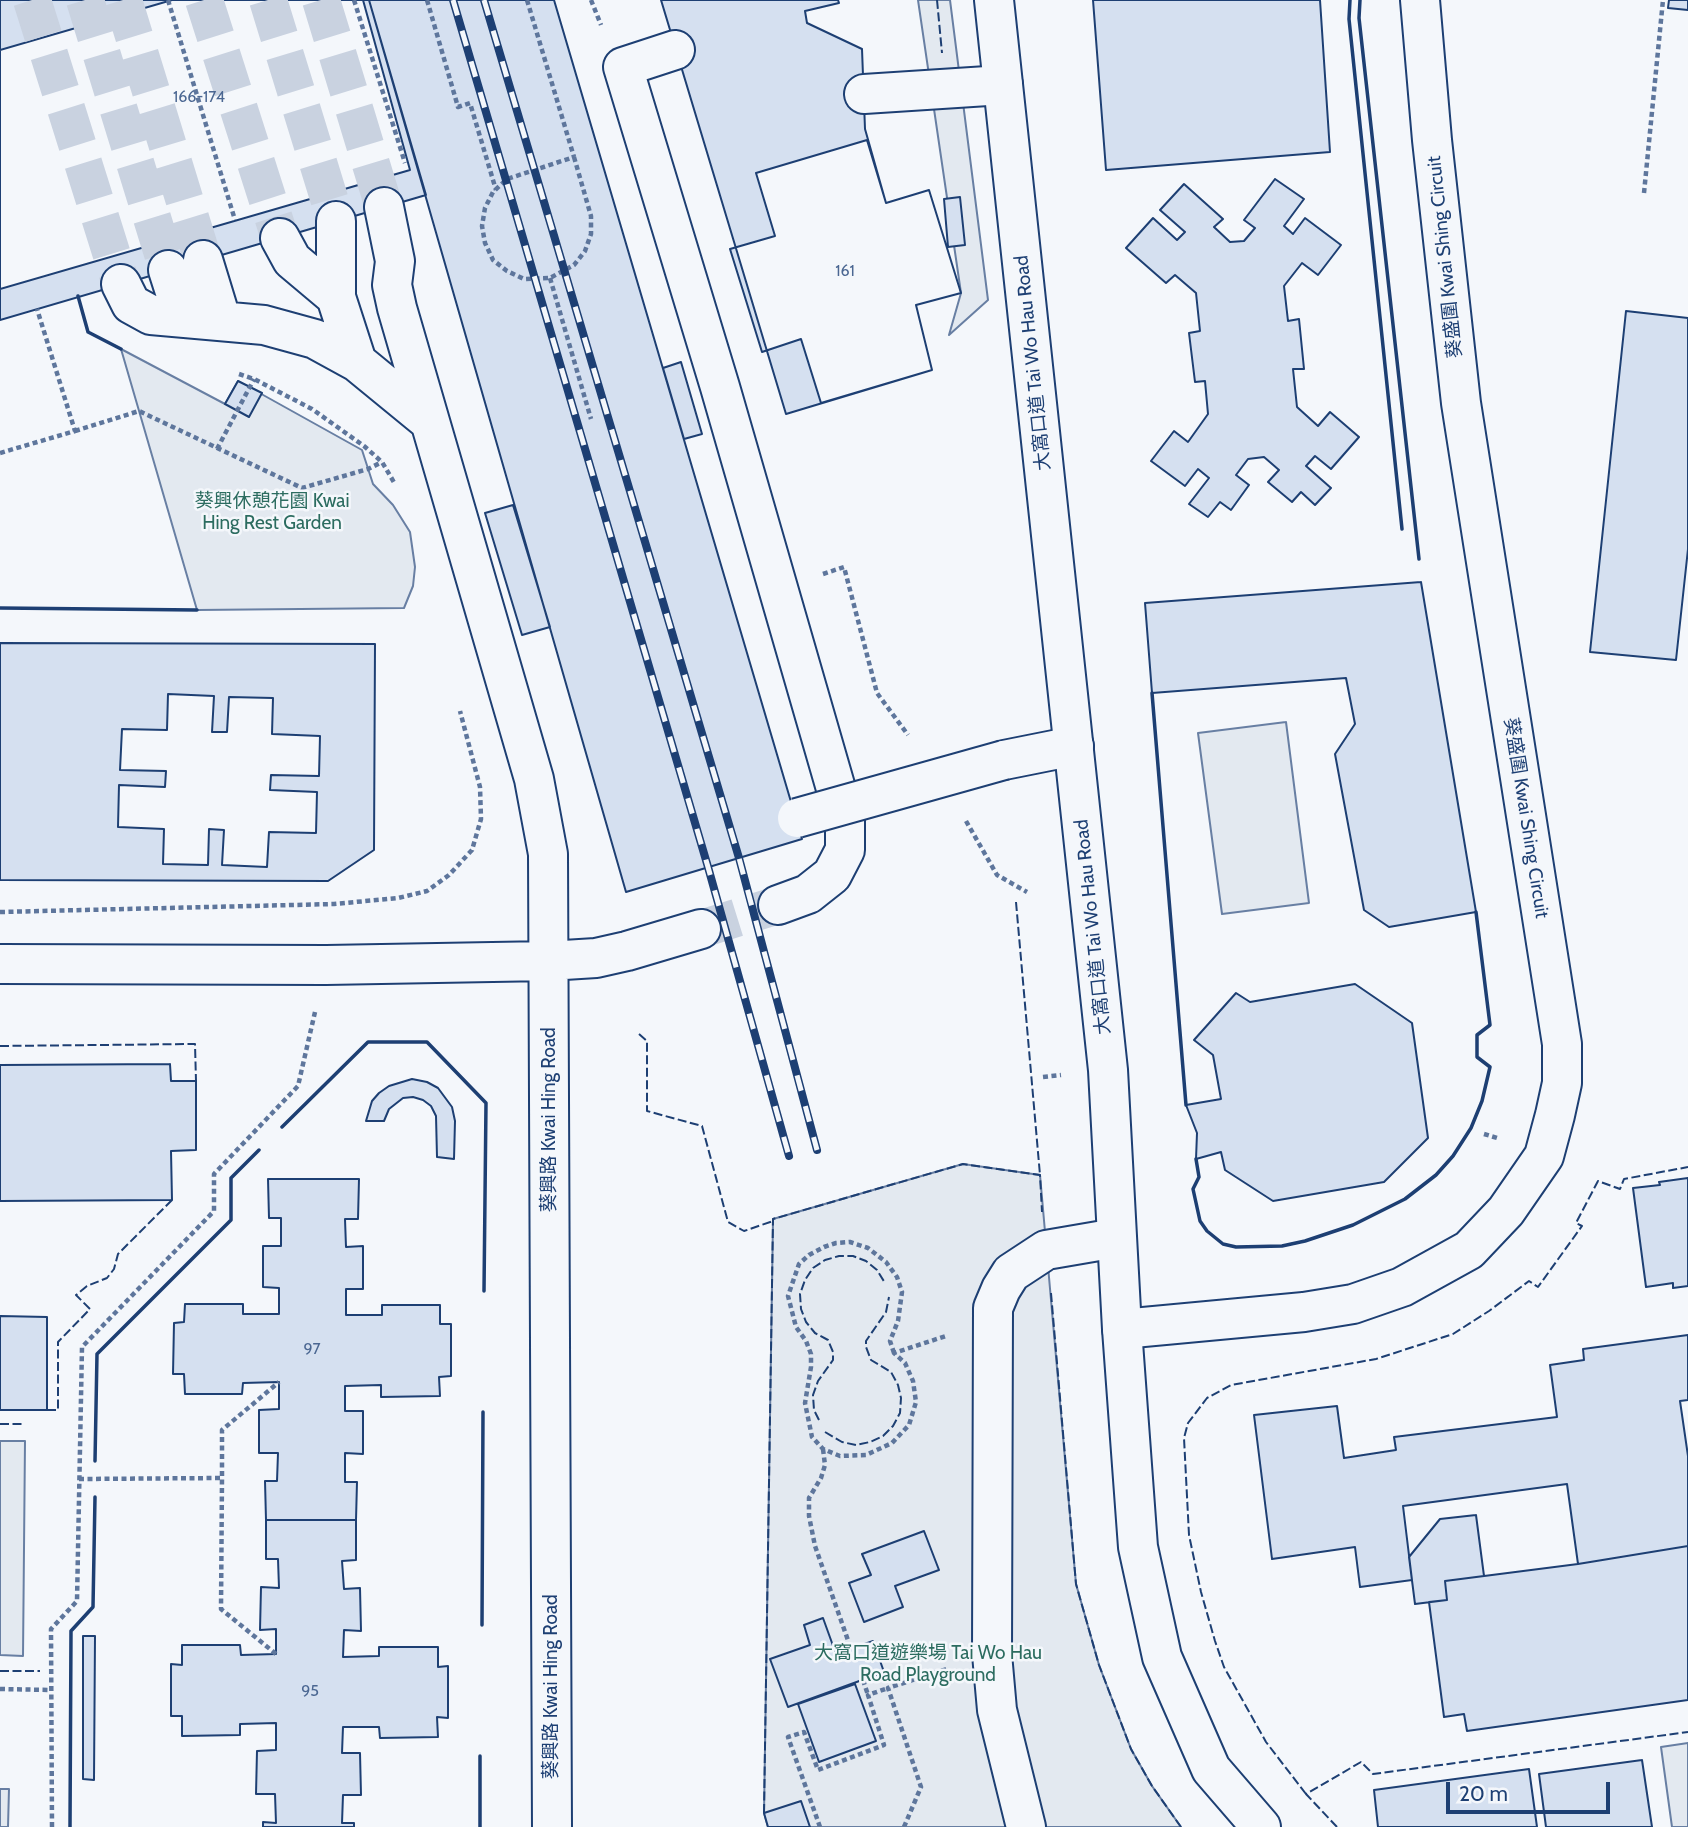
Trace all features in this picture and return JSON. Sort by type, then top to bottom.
[{"type":"street","name":"大窩口道 Tai Wo Hau Road","points":[[994,0],[1108,1070],[1116,1238],[1138,1547],[1162,1657],[1211,1769],[1261,1827]]},
{"type":"street","name":"葵盛圍 Kwai Shing Circuit","points":[[1122,1329],[1304,1312],[1353,1304],[1402,1287],[1469,1250],[1506,1211],[1544,1156],[1555,1115],[1562,1083],[1562,1044],[1461,403],[1432,140],[1420,0]]},
{"type":"street","points":[[675,50],[623,67],[720,387],[845,820],[845,850],[832,875],[808,894],[778,905]]},
{"type":"street","points":[[864,94],[1003,85]]},
{"type":"street","name":"葵興路 Kwai Hing Road","points":[[384,207],[394,261],[392,285],[397,308],[541,810],[548,854],[552,1827]]},
{"type":"street","points":[[336,221],[337,297],[357,362]]},
{"type":"street","points":[[279,238],[292,260],[337,297]]},
{"type":"street","points":[[203,260],[221,319]]},
{"type":"street","points":[[167,270],[183,317]]},
{"type":"street","points":[[121,284],[131,304],[151,315],[221,319],[264,325],[315,339],[357,362],[429,421]]},
{"type":"street","points":[[797,818],[1004,760],[1074,746]]},
{"type":"street","points":[[0,964],[326,965],[548,961],[596,958],[701,929]]},
{"type":"street","points":[[1026,1827],[997,1710],[992,1654],[993,1308],[1012,1273],[1046,1250],[1116,1238]]},
{"type":"path","points":[[168,0],[236,222]]},
{"type":"path","points":[[427,0],[458,107],[470,103],[496,190]]},
{"type":"path","points":[[527,0],[574,157],[591,216],[591,234],[585,251],[574,265],[550,278],[524,279],[507,271],[493,260],[485,243],[482,226],[485,208],[496,190],[507,179],[574,157]]},
{"type":"path","points":[[1644,193],[1663,0]]},
{"type":"path","points":[[550,278],[591,419]]},
{"type":"path","points":[[37,309],[75,431]]},
{"type":"path","points":[[228,371],[254,379],[312,409],[364,446],[382,462],[399,495]]},
{"type":"path","points":[[216,449],[254,379]]},
{"type":"path","points":[[0,453],[139,411],[302,488],[368,469],[382,462]]},
{"type":"path","points":[[778,589],[844,567],[877,693],[914,744]]},
{"type":"path","points":[[0,912],[334,904],[398,898],[427,891],[449,875],[472,850],[481,819],[481,787],[459,707]]},
{"type":"path","points":[[965,819],[997,874],[1027,892]]},
{"type":"path","points":[[52,1827],[51,1629],[77,1601],[82,1347],[214,1210],[214,1174],[298,1086],[326,965],[334,904]]},
{"type":"path","points":[[1485,1134],[1497,1138]]},
{"type":"path","points":[[850,1242],[868,1248],[886,1262],[897,1277],[902,1292],[898,1321],[890,1341],[894,1353],[905,1363],[913,1381],[916,1402],[909,1425],[892,1443],[866,1455],[840,1456],[822,1449],[812,1437],[805,1403],[811,1354],[796,1327],[788,1296],[799,1264],[824,1247],[850,1242]]},
{"type":"path","points":[[894,1353],[993,1320]]},
{"type":"path","points":[[276,1654],[221,1609],[222,1430],[279,1382]]},
{"type":"path","points":[[822,1449],[825,1465],[809,1498],[809,1516],[815,1546],[851,1649]]},
{"type":"path","points":[[79,1479],[222,1478]]},
{"type":"path","points":[[868,1695],[992,1654]]},
{"type":"path","points":[[820,1827],[788,1737],[804,1732],[818,1770],[884,1745],[863,1680]]},
{"type":"path","points":[[888,1688],[921,1787],[904,1827]]},
{"type":"path","points":[[0,1689],[51,1690]]},
{"type":"green space","points":[[918,0],[950,0],[988,300],[949,335],[961,293]]},
{"type":"green space","name":"葵興休憩花園 Kwai Hing Rest Garden","points":[[121,349],[225,404],[238,381],[362,450],[373,484],[393,505],[410,532],[415,567],[413,586],[404,608],[197,610]]},
{"type":"green space","points":[[1286,722],[1309,903],[1222,914],[1198,733]]},
{"type":"green space","name":"大窩口道遊樂場 Tai Wo Hau Road Playground","points":[[963,1164],[1040,1175],[1076,1584],[1099,1665],[1131,1749],[1152,1786],[1181,1827],[768,1827],[764,1813],[773,1219]]},
{"type":"green space","points":[[0,1441],[25,1441],[23,1656],[0,1655]]},
{"type":"green space","points":[[1688,1743],[1688,1827],[1672,1827],[1661,1747]]},
{"type":"green space","points":[[0,1789],[9,1789],[8,1827],[0,1827]]},
{"type":"building","points":[[0,0],[369,0],[426,195],[0,320]]},
{"type":"building","points":[[172,0],[363,0],[410,170],[0,289],[0,50]]},
{"type":"building","points":[[369,0],[554,0],[802,839],[626,892]]},
{"type":"building","points":[[661,0],[838,0],[839,3],[805,11],[807,23],[862,49],[865,129],[886,203],[929,190],[961,293],[916,305],[932,370],[786,414]]},
{"type":"building","points":[[1093,0],[1320,0],[1330,152],[1106,170]]},
{"type":"building","points":[[1669,0],[1688,0],[1688,10],[1668,8]]},
{"type":"building","points":[[867,140],[886,203],[929,190],[961,293],[916,305],[932,370],[821,403],[801,339],[762,352],[730,249],[775,236],[756,173]]},
{"type":"building","points":[[1275,179],[1304,199],[1284,226],[1293,234],[1305,218],[1341,245],[1318,275],[1302,263],[1284,286],[1288,321],[1299,319],[1304,369],[1293,369],[1297,407],[1318,426],[1330,412],[1359,437],[1331,469],[1315,456],[1306,466],[1331,488],[1315,505],[1301,492],[1292,502],[1268,482],[1279,470],[1264,457],[1248,459],[1236,475],[1249,485],[1231,510],[1220,502],[1208,517],[1189,504],[1209,478],[1198,469],[1185,486],[1151,461],[1174,431],[1188,442],[1208,414],[1205,381],[1195,382],[1189,333],[1200,331],[1196,293],[1175,275],[1166,283],[1126,248],[1153,218],[1177,240],[1185,232],[1160,210],[1184,184],[1223,219],[1214,227],[1230,242],[1244,241],[1255,228],[1244,220]]},
{"type":"building","points":[[960,197],[965,245],[948,247],[944,199]]},
{"type":"building","points":[[1626,311],[1688,318],[1688,549],[1676,660],[1590,652]]},
{"type":"building","points":[[681,362],[702,434],[684,439],[663,368]]},
{"type":"building","points":[[238,381],[262,393],[249,417],[225,404]]},
{"type":"building","points":[[513,505],[550,627],[522,635],[485,513]]},
{"type":"building","points":[[1421,582],[1476,912],[1389,927],[1364,910],[1335,754],[1355,724],[1346,678],[1152,693],[1145,603]]},
{"type":"building","points":[[0,643],[375,644],[374,850],[328,881],[0,880]]},
{"type":"building","points":[[168,694],[214,696],[212,732],[227,732],[229,697],[273,698],[272,734],[320,736],[319,776],[271,775],[270,790],[317,792],[316,833],[269,832],[267,867],[222,865],[224,830],[209,829],[208,865],[163,864],[164,829],[118,827],[119,785],[165,787],[166,771],[120,770],[122,729],[167,730]]},
{"type":"building","points":[[1355,984],[1412,1023],[1428,1138],[1384,1182],[1273,1201],[1225,1170],[1221,1152],[1196,1159],[1197,1133],[1186,1105],[1221,1099],[1213,1055],[1194,1040],[1236,993],[1250,1002]]},
{"type":"building","points":[[170,1064],[171,1081],[196,1081],[196,1150],[171,1151],[172,1200],[0,1201],[0,1065]]},
{"type":"building","points":[[412,1079],[438,1088],[452,1107],[455,1121],[454,1159],[437,1157],[436,1116],[431,1106],[423,1100],[403,1098],[389,1109],[384,1121],[366,1121],[372,1101],[379,1093],[389,1086]]},
{"type":"building","points":[[1688,1178],[1688,1286],[1673,1288],[1673,1283],[1646,1287],[1633,1188]]},
{"type":"building","points":[[268,1179],[359,1179],[358,1219],[345,1219],[346,1247],[363,1246],[363,1289],[346,1289],[346,1315],[382,1315],[382,1305],[440,1305],[440,1324],[451,1324],[451,1376],[439,1377],[440,1396],[381,1397],[381,1385],[345,1386],[345,1411],[363,1411],[363,1454],[345,1453],[345,1482],[357,1482],[356,1520],[266,1520],[265,1481],[277,1481],[278,1453],[259,1453],[259,1410],[279,1409],[279,1382],[243,1383],[242,1394],[185,1394],[184,1374],[173,1374],[174,1323],[184,1322],[185,1304],[243,1304],[243,1314],[279,1314],[279,1288],[263,1287],[263,1246],[281,1246],[281,1218],[269,1218]]},
{"type":"building","points":[[0,1316],[47,1317],[47,1410],[0,1410]]},
{"type":"building","points":[[1688,1335],[1688,1400],[1680,1401],[1688,1456],[1688,1546],[1578,1564],[1567,1484],[1403,1506],[1412,1580],[1360,1587],[1355,1547],[1272,1559],[1254,1415],[1337,1406],[1344,1458],[1396,1450],[1394,1437],[1557,1417],[1550,1365],[1584,1360],[1583,1349]]},
{"type":"building","points":[[1476,1515],[1484,1576],[1445,1581],[1447,1600],[1415,1604],[1409,1557],[1440,1519]]},
{"type":"building","points":[[266,1520],[356,1520],[356,1560],[342,1561],[344,1589],[360,1588],[361,1631],[344,1630],[343,1657],[379,1656],[379,1647],[438,1647],[438,1667],[448,1666],[448,1718],[437,1717],[438,1737],[380,1738],[379,1727],[343,1727],[342,1753],[360,1753],[361,1795],[343,1795],[342,1823],[354,1823],[354,1827],[263,1827],[263,1822],[276,1823],[275,1794],[256,1794],[257,1751],[276,1750],[276,1723],[240,1724],[240,1735],[182,1736],[182,1716],[171,1716],[171,1664],[182,1665],[182,1645],[240,1645],[241,1655],[276,1654],[276,1629],[260,1630],[261,1587],[279,1588],[278,1559],[266,1559]]},
{"type":"building","points":[[924,1531],[939,1570],[895,1586],[903,1607],[864,1622],[849,1583],[871,1575],[862,1554]]},
{"type":"building","points":[[1688,1546],[1688,1700],[1467,1731],[1464,1714],[1444,1717],[1429,1602],[1447,1600],[1445,1581],[1578,1564]]},
{"type":"building","points":[[823,1618],[836,1654],[873,1641],[884,1672],[788,1707],[770,1659],[810,1645],[804,1625]]},
{"type":"building","points":[[83,1636],[95,1636],[94,1780],[83,1779]]},
{"type":"building","points":[[855,1684],[876,1741],[819,1762],[798,1704]]},
{"type":"building","points":[[1642,1760],[1652,1827],[1546,1827],[1539,1774]]},
{"type":"building","points":[[1529,1769],[1537,1827],[1378,1827],[1374,1790]]},
{"type":"building","points":[[801,1801],[810,1827],[768,1827],[764,1813]]},
{"type":"tunnel","points":[[32,0],[121,284]]},
{"type":"tunnel","points":[[85,0],[168,270]]},
{"type":"tunnel","points":[[123,0],[203,260]]},
{"type":"tunnel","points":[[204,0],[280,238]]},
{"type":"tunnel","points":[[268,0],[336,221]]},
{"type":"tunnel","points":[[321,0],[384,207]]},
{"type":"tunnel","points":[[701,929],[778,905]]},
{"type":"railway","points":[[453,0],[708,867],[789,1156]]},
{"type":"railway","points":[[484,0],[739,858],[817,1150]]},
{"type":"fence","points":[[937,0],[942,53]]},
{"type":"fence","points":[[1016,902],[1040,1175]]},
{"type":"fence","points":[[639,1034],[647,1041],[647,1111],[702,1126],[728,1222],[744,1231],[773,1221]]},
{"type":"fence","points":[[0,1046],[195,1044],[196,1081]]},
{"type":"fence","points":[[764,1813],[773,1219],[963,1164],[1040,1175],[1042,1212]]},
{"type":"fence","points":[[1306,1794],[1266,1742],[1224,1667],[1215,1641],[1189,1535],[1184,1438],[1188,1423],[1207,1398],[1231,1385],[1376,1359],[1453,1334],[1529,1281],[1538,1287],[1582,1226],[1576,1223],[1598,1181],[1620,1189],[1624,1179],[1688,1167]]},
{"type":"fence","points":[[47,1410],[58,1410],[58,1342],[90,1309],[76,1295],[87,1286],[107,1278],[114,1269],[118,1254],[172,1200]]},
{"type":"fence","points":[[819,1420],[814,1410],[813,1395],[818,1381],[833,1360],[833,1352],[828,1340],[815,1333],[806,1322],[801,1309],[800,1294],[805,1280],[813,1268],[825,1260],[853,1256],[866,1261],[877,1270],[885,1283]]},
{"type":"fence","points":[[1051,1293],[1076,1584],[1099,1665],[1131,1749],[1152,1786],[1181,1827]]},
{"type":"fence","points":[[825,1432],[842,1442],[856,1445],[870,1442],[883,1436],[900,1413],[898,1385],[891,1372],[871,1360],[866,1347],[866,1341],[886,1312],[889,1297]]},
{"type":"fence","points":[[0,1424],[22,1424]]},
{"type":"fence","points":[[0,1671],[40,1671]]},
{"type":"fence","points":[[1337,1827],[1306,1794],[1361,1762],[1373,1774],[1688,1732]]},
{"type":"wall","points":[[1350,0],[1349,19],[1402,529]]},
{"type":"wall","points":[[1360,0],[1359,18],[1419,559]]},
{"type":"wall","points":[[78,296],[88,332],[121,349]]},
{"type":"wall","points":[[0,608],[197,610]]},
{"type":"wall","points":[[1152,693],[1186,1105]]},
{"type":"wall","points":[[1196,1159],[1199,1177],[1193,1189],[1200,1221],[1207,1231],[1223,1244],[1236,1247],[1282,1246],[1353,1225],[1405,1199],[1436,1175],[1453,1156],[1471,1128],[1482,1101],[1490,1067],[1477,1057],[1477,1035],[1490,1025],[1476,912]]},
{"type":"wall","points":[[282,1127],[368,1042],[427,1042],[486,1103],[484,1291]]},
{"type":"wall","points":[[95,1461],[97,1354],[231,1220],[231,1178],[259,1150]]},
{"type":"wall","points":[[482,1625],[483,1412]]},
{"type":"wall","points":[[70,1827],[71,1631],[93,1607],[95,1497]]},
{"type":"wall","points":[[480,1756],[480,1827]]}]
